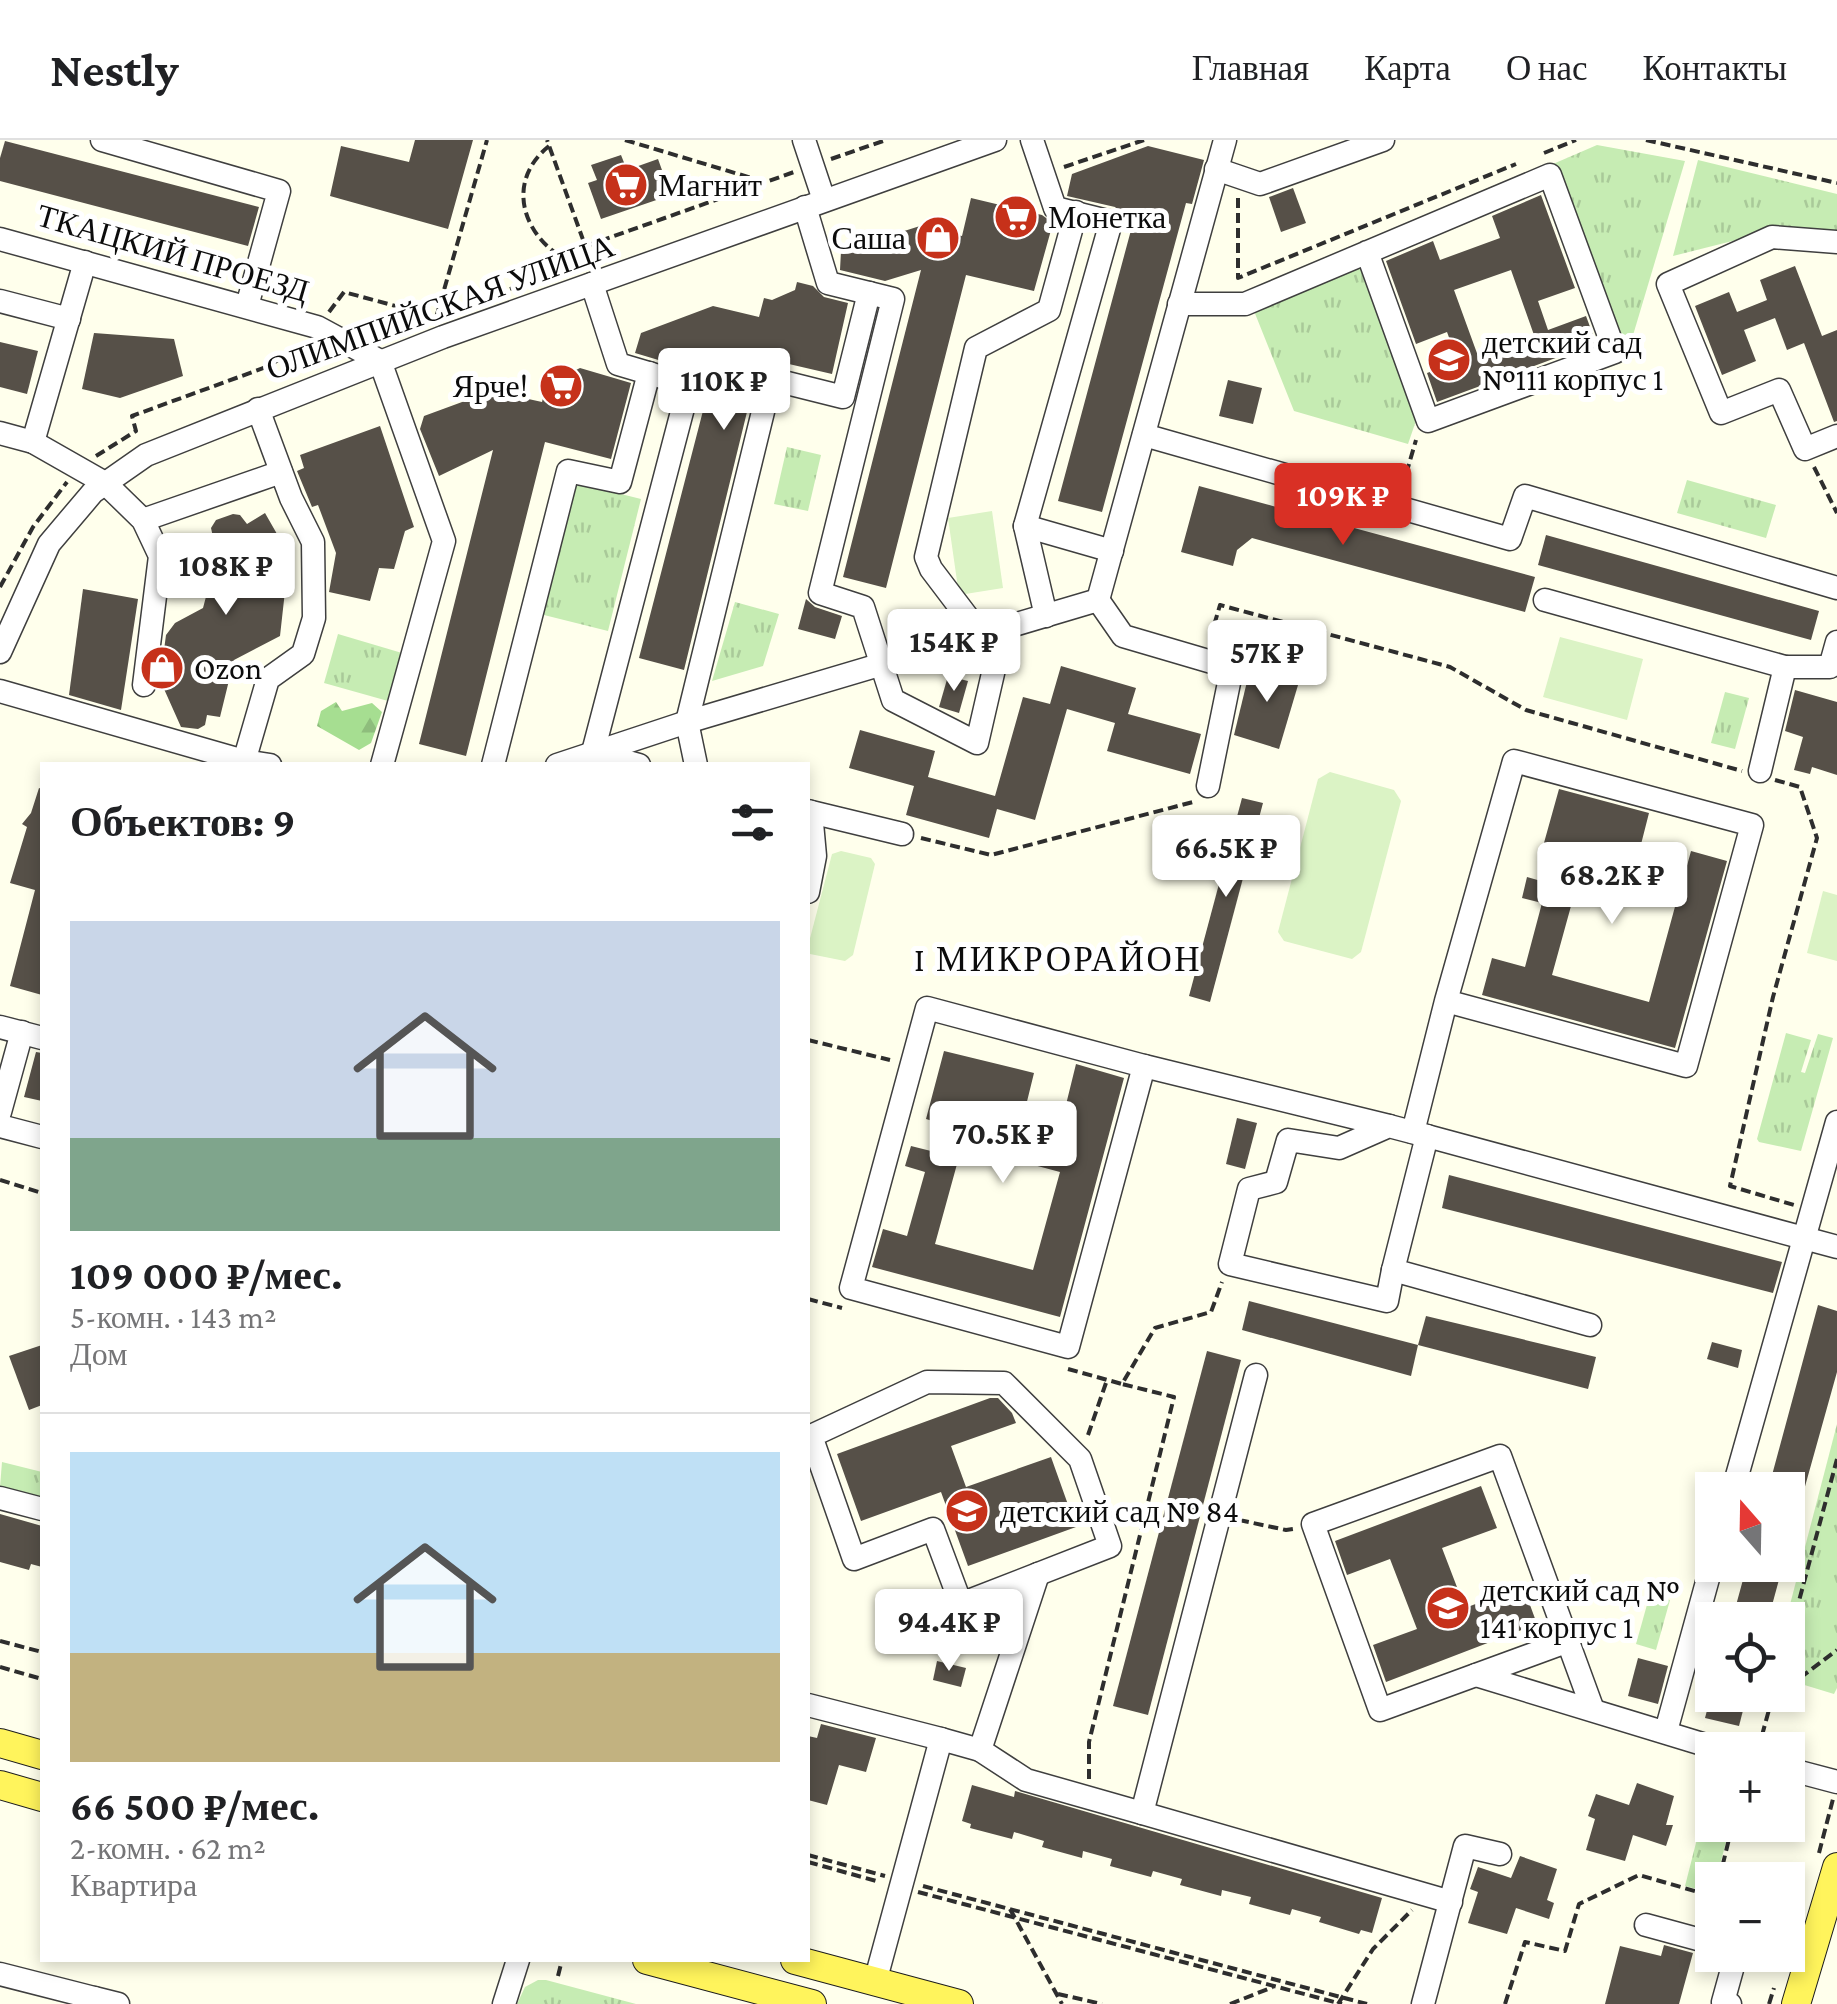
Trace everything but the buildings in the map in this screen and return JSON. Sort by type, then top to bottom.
[{"type":"main road","points":[[0,1743],[40,1753]]},
{"type":"main road","points":[[0,1786],[40,1796]]},
{"type":"main road","points":[[1796,2004],[1837,1867]]},
{"type":"main road","points":[[654,1962],[812,2004]]},
{"type":"main road","points":[[802,1962],[959,2004]]},
{"type":"street","points":[[102,140],[279,191],[246,306]]},
{"type":"street","points":[[804,140],[812,166],[828,283],[893,299],[820,593],[863,607],[892,700],[977,743],[994,670],[981,636],[926,557],[976,348],[1048,310],[1076,212]]},
{"type":"street","name":"ОЛИМПИЙСКАЯ УЛИЦА","points":[[0,652],[48,544],[93,492],[146,455],[380,361],[440,327],[592,284],[995,140]]},
{"type":"street","points":[[1032,140],[1055,208],[1110,222],[1025,526],[1046,616]]},
{"type":"street","points":[[1098,600],[1225,140]]},
{"type":"street","points":[[1216,169],[1260,184],[1383,140]]},
{"type":"street","points":[[1179,304],[1245,304],[1367,252],[1550,175],[1615,352],[1428,421],[1367,252]]},
{"type":"street","points":[[1837,242],[1772,237],[1668,284],[1722,414],[1780,390],[1806,449],[1837,436]]},
{"type":"street","name":"ТКАЦКИЙ ПРОЕЗД","points":[[0,239],[317,327],[380,361]]},
{"type":"street","points":[[33,442],[85,262]]},
{"type":"street","points":[[592,284],[618,364],[689,384],[593,752]]},
{"type":"street","points":[[695,762],[687,722],[771,379],[844,397],[868,293]]},
{"type":"street","points":[[0,301],[69,319]]},
{"type":"street","points":[[380,361],[444,541],[383,762]]},
{"type":"street","points":[[494,762],[568,471],[620,482],[648,373]]},
{"type":"street","points":[[244,762],[268,679],[303,654],[314,618],[313,542],[258,410]]},
{"type":"street","points":[[0,433],[33,442],[106,484],[143,520],[160,556],[144,685]]},
{"type":"street","points":[[1144,435],[1510,539],[1525,496],[1837,588]]},
{"type":"street","points":[[143,520],[281,472]]},
{"type":"street","points":[[1025,526],[1112,552]]},
{"type":"street","points":[[565,762],[1098,600]]},
{"type":"street","points":[[1098,600],[1123,636],[1232,668],[1208,786]]},
{"type":"street","points":[[1545,600],[1785,667],[1834,669],[1837,642]]},
{"type":"street","points":[[1762,775],[1785,667]]},
{"type":"street","points":[[0,691],[241,762]]},
{"type":"street","points":[[593,752],[628,762]]},
{"type":"street","points":[[1388,1126],[1339,1148],[1288,1140],[1276,1182],[1250,1190],[1230,1264],[1386,1301],[1446,1001],[1514,760],[1752,825],[1686,1066],[1446,1001]]},
{"type":"street","points":[[810,812],[902,834]]},
{"type":"street","points":[[810,821],[814,856],[810,880]]},
{"type":"street","points":[[1144,1066],[1068,1347],[851,1288],[928,1008],[1420,1134],[1837,1247]]},
{"type":"street","points":[[0,1112],[22,1032]]},
{"type":"street","points":[[1738,1472],[1837,1122]]},
{"type":"street","points":[[0,1126],[40,1137]]},
{"type":"street","points":[[1393,1270],[1590,1325]]},
{"type":"street","points":[[1142,1813],[1256,1374]]},
{"type":"street","points":[[927,1382],[1004,1383],[1080,1459],[1110,1546],[961,1604],[933,1530],[854,1559],[810,1436],[927,1382]]},
{"type":"street","points":[[1566,1642],[1380,1710],[1313,1524],[1500,1456],[1592,1710]]},
{"type":"street","points":[[0,1498],[40,1508]]},
{"type":"street","points":[[980,1750],[1038,1574]]},
{"type":"street","points":[[1666,1731],[1707,1582]]},
{"type":"street","points":[[1476,1675],[1695,1741]]},
{"type":"street","points":[[810,1706],[980,1750],[1026,1780],[1451,1902]]},
{"type":"street","points":[[875,1982],[940,1739]]},
{"type":"street","points":[[1805,1774],[1837,1782]]},
{"type":"street","points":[[1423,2004],[1465,1846],[1500,1854]]},
{"type":"street","points":[[1646,1925],[1695,1938]]},
{"type":"street","points":[[504,2004],[517,1962]]},
{"type":"street","points":[[1725,2003],[1732,1972]]},
{"type":"street","points":[[0,1974],[93,2001],[118,2004]]},
{"type":"path","points":[[440,327],[487,140]]},
{"type":"path","points":[[626,140],[765,182]]},
{"type":"path","points":[[586,246],[886,140]]},
{"type":"path","points":[[1060,169],[1144,140]]},
{"type":"path","points":[[1541,154],[1576,140]]},
{"type":"path","points":[[1646,140],[1837,183]]},
{"type":"path","points":[[506,290],[590,259],[548,143],[527,172],[522,193],[525,210],[546,248],[575,264]]},
{"type":"path","points":[[1238,176],[1238,278],[1523,162]]},
{"type":"path","points":[[0,587],[33,527],[62,487],[136,431],[132,416],[268,366],[303,344],[344,292],[440,327]]},
{"type":"path","points":[[440,327],[454,310]]},
{"type":"path","points":[[1396,507],[1425,411]]},
{"type":"path","points":[[1806,449],[1837,513]]},
{"type":"path","points":[[1204,660],[1220,605],[1450,666],[1526,710],[1800,788],[1817,838],[1773,996],[1730,1186],[1812,1210]]},
{"type":"path","points":[[902,834],[991,855],[1205,799],[1208,786]]},
{"type":"path","points":[[810,1040],[912,1065]]},
{"type":"path","points":[[0,1180],[40,1192]]},
{"type":"path","points":[[1080,1459],[1106,1380]]},
{"type":"path","points":[[1089,1798],[1088,1742],[1174,1397],[1122,1384]]},
{"type":"path","points":[[1799,1602],[1837,1459]]},
{"type":"path","points":[[1222,1516],[1286,1530],[1313,1524]]},
{"type":"path","points":[[0,1640],[40,1651]]},
{"type":"path","points":[[1805,1674],[1837,1650]]},
{"type":"path","points":[[0,1667],[40,1677]]},
{"type":"path","points":[[810,1860],[1274,1986],[1340,2002],[1367,2004]]},
{"type":"path","points":[[1505,2004],[1525,1942],[1565,1951],[1579,1904],[1639,1875],[1695,1891]]},
{"type":"path","points":[[902,1884],[1285,1982],[1340,2002]]},
{"type":"path","points":[[1340,2002],[1373,1949],[1426,1895]]},
{"type":"path","points":[[1010,1909],[1062,2004]]},
{"type":"path","points":[[558,1976],[562,1962]]},
{"type":"path","points":[[1230,2004],[1285,1982]]},
{"type":"path","points":[[1056,1994],[1102,2004]]},
{"type":"green space","points":[[1597,145],[1685,161],[1628,352],[1553,164]]},
{"type":"green space","points":[[1698,160],[1837,194],[1837,237],[1776,230],[1673,256]]},
{"type":"green space","points":[[1362,260],[1419,412],[1408,444],[1294,411],[1252,306]]},
{"type":"green space","points":[[787,447],[821,455],[808,511],[774,504]]},
{"type":"green space","points":[[1687,480],[1776,505],[1766,538],[1677,513]]},
{"type":"green space","points":[[573,482],[641,499],[608,631],[540,614]]},
{"type":"green space","points":[[992,511],[1003,588],[959,595],[948,518]]},
{"type":"green space","points":[[735,602],[779,614],[763,666],[712,681]]},
{"type":"green space","points":[[338,634],[402,653],[388,701],[324,683]]},
{"type":"green space","points":[[1560,637],[1643,659],[1627,720],[1543,697]]},
{"type":"green space","points":[[1725,692],[1749,698],[1735,749],[1711,743]]},
{"type":"green space","points":[[336,702],[342,711],[372,703],[382,712],[371,743],[359,750],[317,726],[321,711]]},
{"type":"green space","points":[[1330,772],[1394,790],[1401,801],[1361,952],[1352,959],[1284,941],[1278,932],[1318,779]]},
{"type":"green space","points":[[841,851],[871,858],[875,864],[853,955],[845,961],[810,954],[810,938],[832,854]]},
{"type":"green space","points":[[1823,891],[1837,895],[1837,961],[1807,953]]},
{"type":"green space","points":[[1786,1033],[1811,1040],[1801,1072],[1805,1073],[1818,1034],[1833,1038],[1801,1151],[1757,1139]]},
{"type":"green space","points":[[1837,1424],[1834,1694],[1805,1685],[1805,1602],[1791,1602],[1796,1582],[1805,1582],[1805,1547]]},
{"type":"green space","points":[[2,1462],[40,1472],[40,1497],[0,1487]]},
{"type":"green space","points":[[1650,1594],[1670,1600],[1656,1650],[1636,1644]]},
{"type":"green space","points":[[1696,1842],[1726,1842],[1721,1862],[1695,1862],[1695,1889],[1685,1886]]},
{"type":"green space","points":[[538,1980],[636,2004],[517,2004],[525,1987]]},
{"type":"place","name":"Магнит","points":[[626,185]]},
{"type":"place","name":"Монетка","points":[[1016,217]]},
{"type":"place","name":"Саша","points":[[938,238]]},
{"type":"place","name":"детский сад №111 корпус 1","points":[[1449,360]]},
{"type":"place","name":"Ярче!","points":[[561,386]]},
{"type":"place","name":"Ozon","points":[[162,668]]},
{"type":"place","name":"детский сад № 84","points":[[967,1511]]},
{"type":"place","name":"детский сад № 141 корпус 1","points":[[1448,1608]]},
{"type":"district","name":"I МИКРОРАЙОН","points":[[1058,959]]}]
